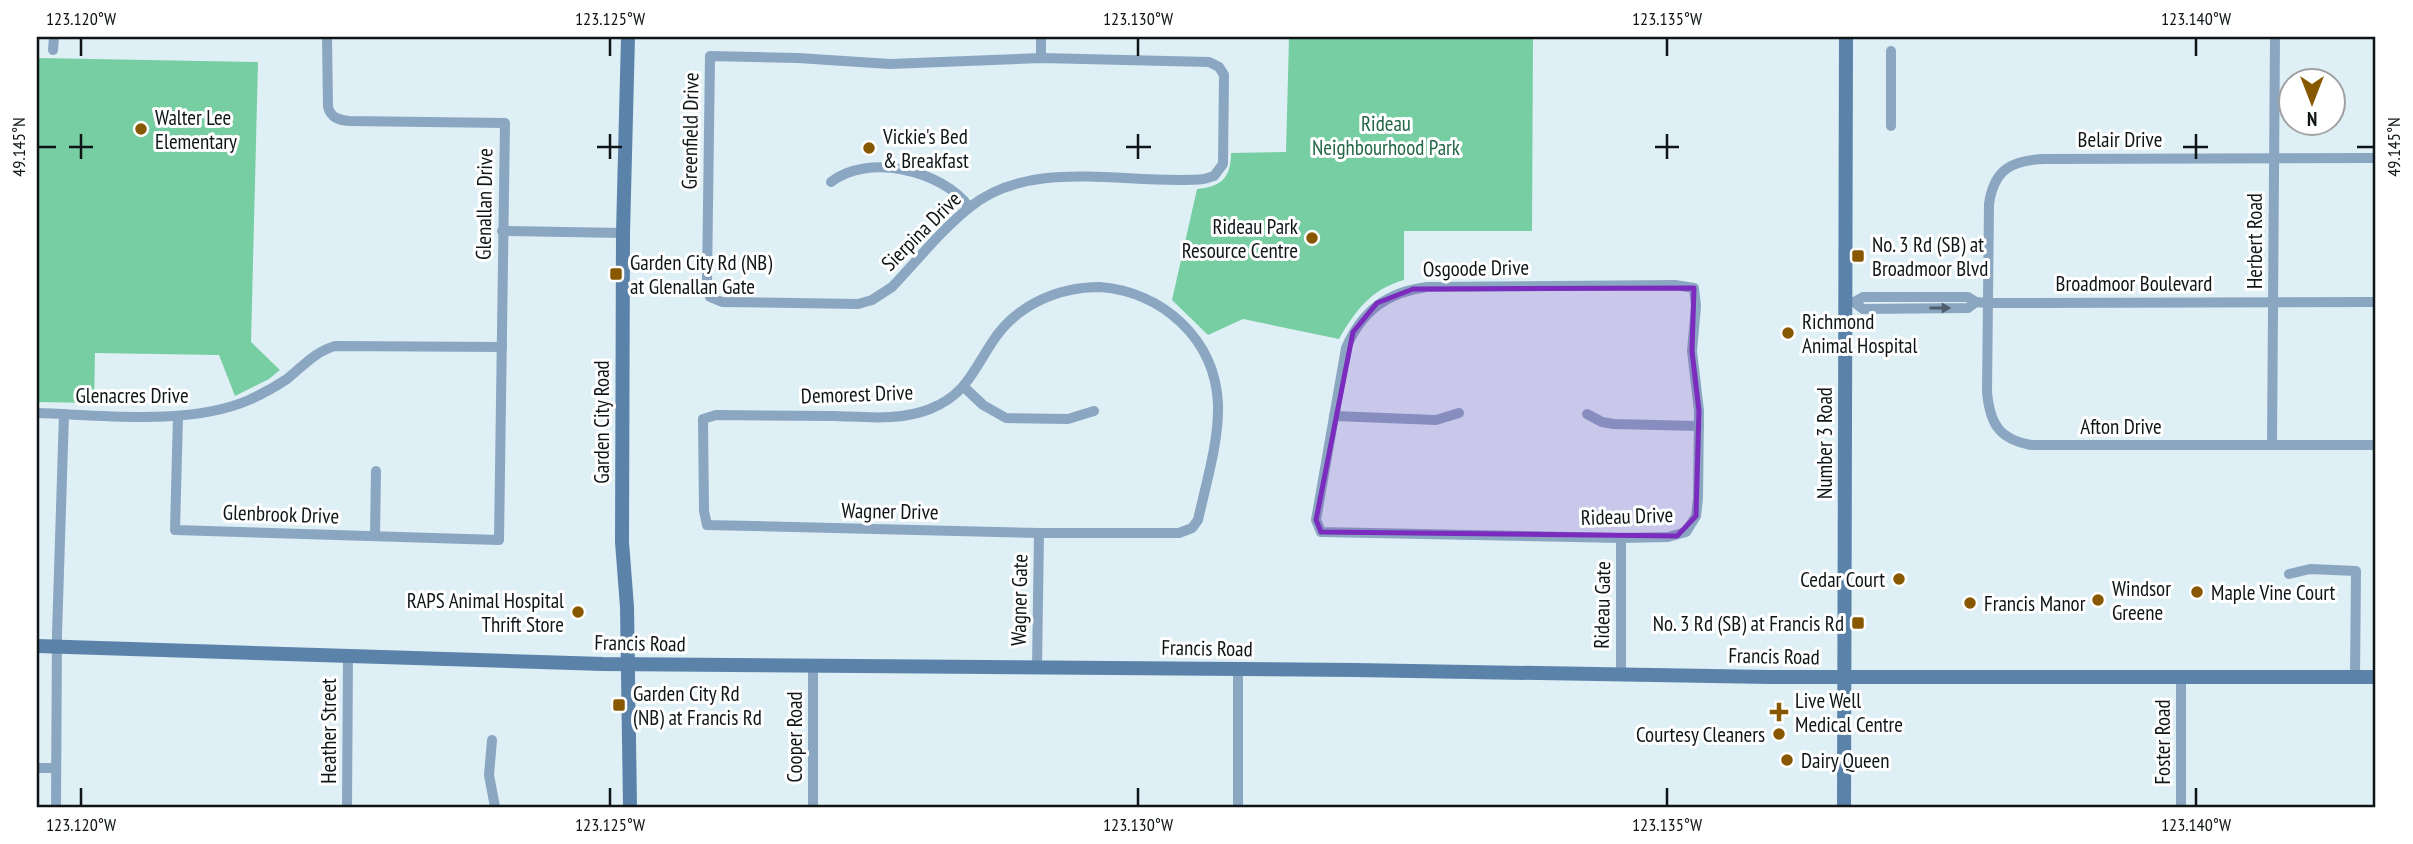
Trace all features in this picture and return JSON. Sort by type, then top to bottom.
[{"type":"street","points":[[53,50],[54,37]]},
{"type":"street","name":"Glenallan Drive","points":[[327,37],[328,107],[330,114],[337,119],[505,123],[499,540]]},
{"type":"street","name":"Garden City Road","points":[[628,37],[623,233],[622,542],[627,607],[630,807]]},
{"type":"street","points":[[1041,37],[1041,58]]},
{"type":"street","name":"Number 3 Road","points":[[1844,807],[1850,302],[1846,37]]},
{"type":"street","name":"Herbert Road","points":[[2272,445],[2275,37]]},
{"type":"street","points":[[1891,51],[1891,126]]},
{"type":"street","name":"Greenfield Drive","points":[[710,298],[707,281],[710,56],[904,64],[1041,58],[1202,61],[1219,67]]},
{"type":"street","name":"Sierpina Drive","points":[[710,298],[732,303],[852,304],[872,300],[892,288],[969,207],[999,189],[1034,179],[1199,180],[1214,176],[1221,168],[1224,155],[1225,80],[1219,67]]},
{"type":"street","name":"Belair Drive","points":[[1988,303],[1991,192],[2000,175],[2012,165],[2026,160],[2045,159],[2376,158]]},
{"type":"street","points":[[831,182],[841,174],[859,169],[914,172],[940,181],[958,194],[969,207]]},
{"type":"street","points":[[502,231],[623,233]]},
{"type":"street","name":"Osgoode Drive","points":[[1321,532],[1316,520],[1346,348],[1353,332],[1377,303],[1393,295],[1427,288],[1675,285],[1694,288]]},
{"type":"street","name":"Demorest Drive","points":[[716,415],[901,416],[931,409],[950,399],[964,387],[992,342],[1019,313],[1050,295],[1080,288],[1124,290],[1152,300],[1188,330],[1205,355],[1217,395],[1218,413],[1212,456],[1198,520],[1192,528]]},
{"type":"street","name":"Rideau Drive","points":[[1321,532],[1622,538],[1677,536],[1686,532],[1694,524],[1698,498],[1699,426],[1692,351],[1696,306],[1694,288]]},
{"type":"street","name":"Broadmoor Boulevard","points":[[1850,302],[1863,309],[1968,308],[1976,302],[2376,302]]},
{"type":"street","name":"Afton Drive","points":[[1988,303],[1988,405],[1997,428],[2013,440],[2042,446],[2376,444]]},
{"type":"street","name":"Glenacres Drive","points":[[37,413],[178,416],[215,411],[250,400],[278,385],[320,352],[335,346],[502,347]]},
{"type":"street","points":[[964,387],[992,411],[1006,418],[1068,419],[1094,411]]},
{"type":"street","points":[[1334,416],[1436,420],[1459,413]]},
{"type":"street","points":[[56,807],[57,646],[64,414]]},
{"type":"street","points":[[1587,414],[1602,422],[1614,424],[1699,426]]},
{"type":"street","name":"Wagner Drive","points":[[716,415],[704,419],[704,511],[707,525],[1039,533],[1179,533],[1192,528]]},
{"type":"street","name":"Glenbrook Drive","points":[[178,416],[175,530],[499,540]]},
{"type":"street","points":[[375,536],[376,471]]},
{"type":"street","name":"Wagner Gate","points":[[1037,667],[1039,533]]},
{"type":"street","name":"Rideau Gate","points":[[1621,674],[1622,538]]},
{"type":"street","points":[[2289,574],[2310,569],[2356,571],[2355,677]]},
{"type":"street","name":"Francis Road","points":[[37,646],[627,664],[1845,678],[2376,677]]},
{"type":"street","name":"Heather Street","points":[[347,807],[348,655]]},
{"type":"street","name":"Cooper Road","points":[[813,666],[813,807]]},
{"type":"street","points":[[1238,669],[1238,807]]},
{"type":"street","name":"Foster Road","points":[[2181,677],[2181,807]]},
{"type":"street","points":[[492,740],[489,775],[495,807]]},
{"type":"street","points":[[37,768],[56,768]]},
{"type":"highlighted area","points":[[1694,288],[1692,351],[1699,411],[1696,516],[1677,536],[1321,532],[1316,520],[1353,332],[1377,303],[1413,289]]},
{"type":"green space","name":"Rideau Neighbourhood Park","points":[[1289,37],[1533,37],[1532,231],[1404,231],[1404,280],[1382,289],[1365,302],[1339,339],[1243,319],[1208,335],[1172,300],[1197,189],[1223,180],[1229,169],[1231,153],[1286,152]]},
{"type":"green space","points":[[37,58],[258,62],[251,342],[280,370],[269,379],[235,396],[219,355],[95,353],[94,403],[37,402]]},
{"type":"place","name":"Walter Lee Elementary","points":[[141,129]]},
{"type":"place","name":"Vickie's Bed & Breakfast","points":[[869,148]]},
{"type":"place","name":"Rideau Park Resource Centre","points":[[1312,238]]},
{"type":"place","name":"No. 3 Rd (SB) at Broadmoor Blvd","points":[[1858,256]]},
{"type":"place","name":"Garden City Rd (NB) at Glenallan Gate","points":[[616,274]]},
{"type":"place","name":"Richmond Animal Hospital","points":[[1788,333]]},
{"type":"place","name":"Cedar Court","points":[[1899,579]]},
{"type":"place","name":"Maple Vine Court","points":[[2197,592]]},
{"type":"place","name":"Windsor Greene","points":[[2098,600]]},
{"type":"place","name":"Francis Manor","points":[[1970,603]]},
{"type":"place","name":"RAPS Animal Hospital Thrift Store","points":[[578,612]]},
{"type":"place","name":"No. 3 Rd (SB) at Francis Rd","points":[[1858,623]]},
{"type":"place","name":"Garden City Rd (NB) at Francis Rd","points":[[619,705]]},
{"type":"place","name":"Live Well Medical Centre","points":[[1779,712]]},
{"type":"place","name":"Courtesy Cleaners","points":[[1779,734]]},
{"type":"place","name":"Dairy Queen","points":[[1787,760]]}]
